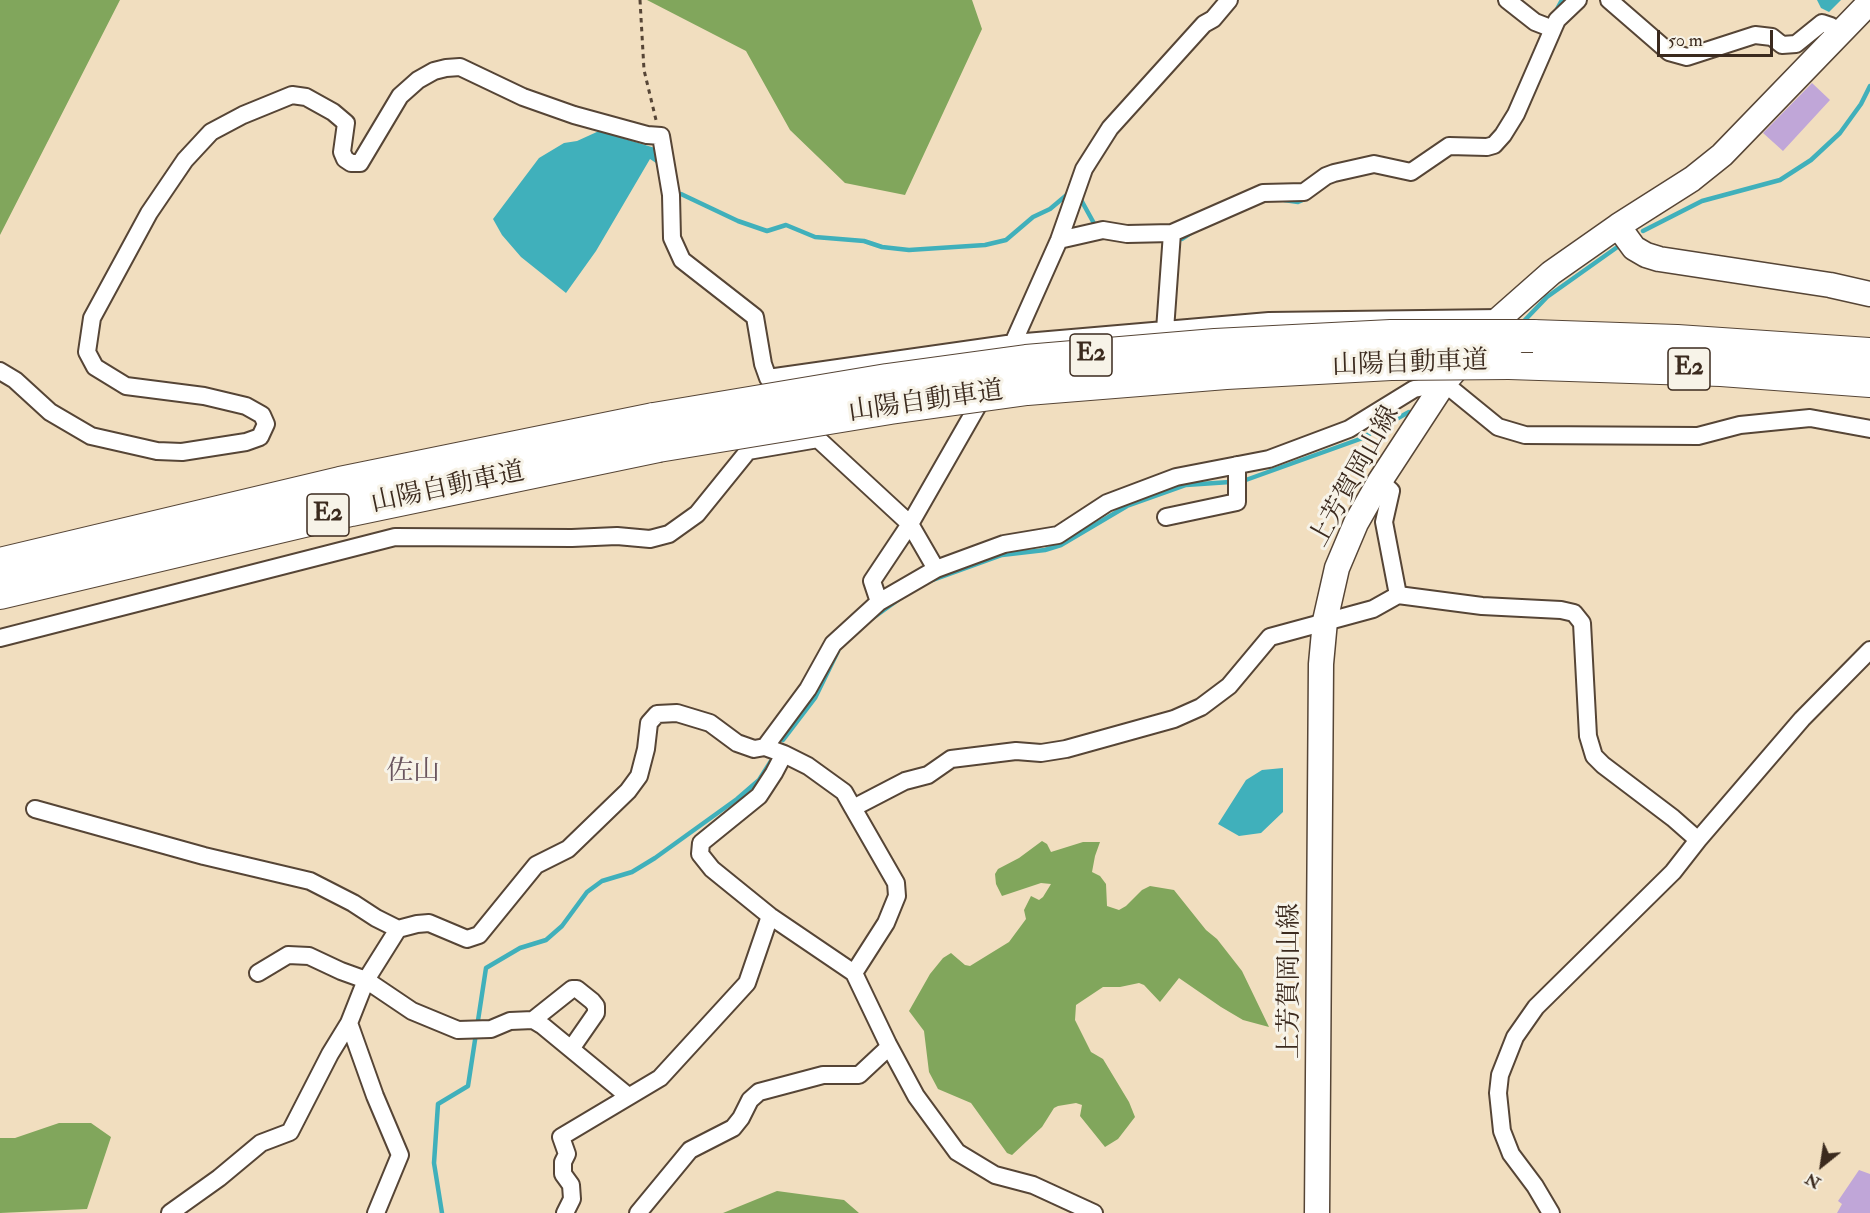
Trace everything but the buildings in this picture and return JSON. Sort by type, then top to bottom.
[{"type":"highway","name":"山陽自動車道","points":[[0,593],[351,510],[656,433],[887,380],[1026,361],[1215,345],[1391,336],[1533,336],[1677,341],[1870,354]]},
{"type":"highway","points":[[1677,341],[1830,336],[1870,338]]},
{"type":"highway","name":"山陽自動車道","points":[[0,564],[340,483],[656,433],[890,408],[1027,389],[1332,367],[1509,363],[1721,370],[1862,383]]},
{"type":"main road","name":"上芳賀岡山線","points":[[1317,1213],[1321,664],[1325,621],[1337,568],[1356,523],[1380,480],[1444,383],[1500,318],[1551,273],[1618,226],[1692,179],[1722,155],[1870,2]]},
{"type":"main road","points":[[1618,226],[1634,248],[1646,255],[1830,285],[1870,294]]},
{"type":"street","points":[[879,602],[872,580],[910,524],[1014,343],[1059,240],[1084,169],[1110,128],[1204,24],[1213,19],[1229,0]]},
{"type":"street","points":[[1507,0],[1535,22],[1553,29]]},
{"type":"street","points":[[1059,240],[1099,230],[1172,237],[1263,193],[1304,192],[1326,176],[1374,164],[1412,172],[1449,146],[1487,147],[1494,145],[1516,114],[1557,20],[1578,0]]},
{"type":"street","points":[[1609,0],[1669,52],[1687,57],[1755,35],[1772,37],[1782,45],[1796,44],[1822,23],[1831,26],[1839,34]]},
{"type":"street","points":[[0,371],[15,380],[50,412],[91,436],[157,451],[182,452],[246,442],[260,437],[266,424],[262,415],[246,406],[204,396],[126,387],[95,367],[87,352],[92,318],[149,213],[185,160],[211,132],[243,115],[292,95],[306,97],[333,112],[346,123],[342,152],[345,159],[351,163],[360,163],[400,96],[418,80],[434,71],[460,67],[523,97],[574,115],[646,135],[661,136],[671,195],[672,238],[682,260],[755,317],[763,364],[768,378],[818,438],[910,524],[936,568]]},
{"type":"street","points":[[1165,330],[1172,237]]},
{"type":"street","points":[[768,378],[1014,343],[1269,321],[1500,318]]},
{"type":"street","points":[[765,747],[808,689],[833,644],[879,602],[936,568],[1004,544],[1058,535],[1107,503],[1176,477],[1269,459],[1349,429],[1414,389],[1444,383],[1498,427],[1525,435],[1698,436],[1740,425],[1810,418],[1870,429]]},
{"type":"street","points":[[0,638],[395,537],[617,536],[650,539],[669,534],[697,514],[748,451],[818,438]]},
{"type":"street","points":[[1166,517],[1237,502],[1238,465]]},
{"type":"street","points":[[1380,480],[1391,491],[1384,522],[1398,595]]},
{"type":"street","points":[[853,808],[905,781],[928,775],[951,759],[1016,751],[1041,753],[1066,749],[1174,719],[1201,707],[1230,686],[1270,637],[1373,609],[1398,595],[1482,606],[1561,610],[1574,614],[1582,623],[1588,736],[1594,756],[1698,840]]},
{"type":"street","points":[[1551,1213],[1535,1186],[1510,1154],[1502,1131],[1498,1093],[1500,1075],[1518,1032],[1536,1007],[1673,872],[1802,719],[1870,650]]},
{"type":"street","points":[[35,809],[204,856],[310,881],[398,929],[429,923],[467,939],[479,935],[536,865],[568,849],[628,791],[639,776],[646,749],[649,723],[657,714],[677,713],[710,723],[737,743],[754,748],[765,747],[784,754],[808,766],[844,792],[896,883],[897,896],[886,923],[854,973]]},
{"type":"street","points":[[784,754],[759,796],[701,843],[700,854],[712,869],[770,916],[854,973],[889,1047],[916,1096],[957,1152],[995,1175],[1033,1185],[1094,1213]]},
{"type":"street","points":[[565,1213],[572,1200],[571,1185],[563,1174],[563,1162],[567,1154],[561,1137],[660,1078],[747,983],[770,916]]},
{"type":"street","points":[[170,1213],[219,1178],[261,1143],[290,1132],[330,1054],[349,1023],[366,980],[398,929]]},
{"type":"street","points":[[258,973],[288,955],[309,956],[366,980],[412,1011],[458,1030],[491,1029],[510,1021],[533,1020],[628,1096]]},
{"type":"street","points":[[533,1020],[572,989],[577,989],[596,1006],[596,1014],[571,1049]]},
{"type":"street","points":[[349,1023],[375,1096],[400,1155],[376,1213]]},
{"type":"street","points":[[638,1213],[690,1150],[733,1128],[750,1100],[759,1092],[823,1075],[859,1075],[889,1047]]},
{"type":"path","points":[[640,0],[644,70],[661,136]]},
{"type":"green space","points":[[0,0],[120,0],[0,235]]},
{"type":"green space","points":[[647,0],[972,0],[982,29],[905,195],[845,183],[790,130],[746,51]]},
{"type":"green space","points":[[1042,841],[1047,844],[1051,852],[1083,842],[1100,842],[1092,872],[1100,876],[1106,884],[1107,906],[1119,910],[1150,886],[1174,890],[1242,971],[1269,1027],[1243,1020],[1179,978],[1160,1002],[1144,985],[1139,983],[1120,987],[1103,987],[1076,1005],[1075,1020],[1091,1052],[1103,1059],[1129,1102],[1135,1117],[1118,1139],[1105,1147],[1080,1116],[1082,1105],[1076,1103],[1058,1106],[1054,1108],[1042,1127],[1012,1155],[1007,1153],[971,1103],[938,1089],[929,1072],[924,1031],[909,1011],[930,974],[943,958],[951,953],[965,965],[970,966],[1009,942],[1026,919],[1024,910],[1031,896],[1039,900],[1051,884],[1041,883],[1002,896],[996,884],[995,874],[998,869],[1019,858]]},
{"type":"green space","points":[[59,1123],[91,1123],[111,1137],[87,1209],[0,1213],[0,1138],[15,1138]]},
{"type":"green space","points":[[777,1191],[844,1200],[859,1213],[723,1213]]},
{"type":"water","points":[[1817,0],[1841,0],[1829,12],[1821,8]]},
{"type":"water","points":[[599,131],[655,148],[659,156],[656,163],[650,159],[596,251],[566,293],[521,257],[502,235],[493,219],[539,158],[564,143],[577,141]]},
{"type":"water","points":[[1283,768],[1283,812],[1261,833],[1239,836],[1218,824],[1246,780],[1262,770]]},
{"type":"waterway","points":[[1556,11],[1562,0]]},
{"type":"waterway","points":[[1643,231],[1702,201],[1780,180],[1811,160],[1840,133],[1861,104],[1870,86]]},
{"type":"waterway","points":[[681,194],[738,221],[767,231],[786,225],[815,237],[864,241],[882,247],[909,250],[985,245],[1006,240],[1033,217],[1050,209],[1069,193]]},
{"type":"waterway","points":[[1080,198],[1096,227]]},
{"type":"waterway","points":[[1284,200],[1298,202],[1305,199]]},
{"type":"waterway","points":[[1175,239],[1182,239],[1191,233]]},
{"type":"waterway","points":[[1524,321],[1547,297],[1616,248]]},
{"type":"waterway","points":[[1243,481],[1360,439],[1409,412]]},
{"type":"waterway","points":[[930,581],[1002,555],[1045,550],[1061,545],[1127,506],[1186,485],[1230,482]]},
{"type":"waterway","points":[[870,620],[902,597]]},
{"type":"waterway","points":[[783,740],[815,698],[838,651]]},
{"type":"waterway","points":[[442,1213],[434,1163],[438,1104],[468,1086],[486,968],[520,948],[546,940],[562,926],[587,892],[602,881],[632,872],[655,858],[737,799],[759,780],[771,761]]},
{"type":"district","name":"佐山","points":[[413,773]]}]
